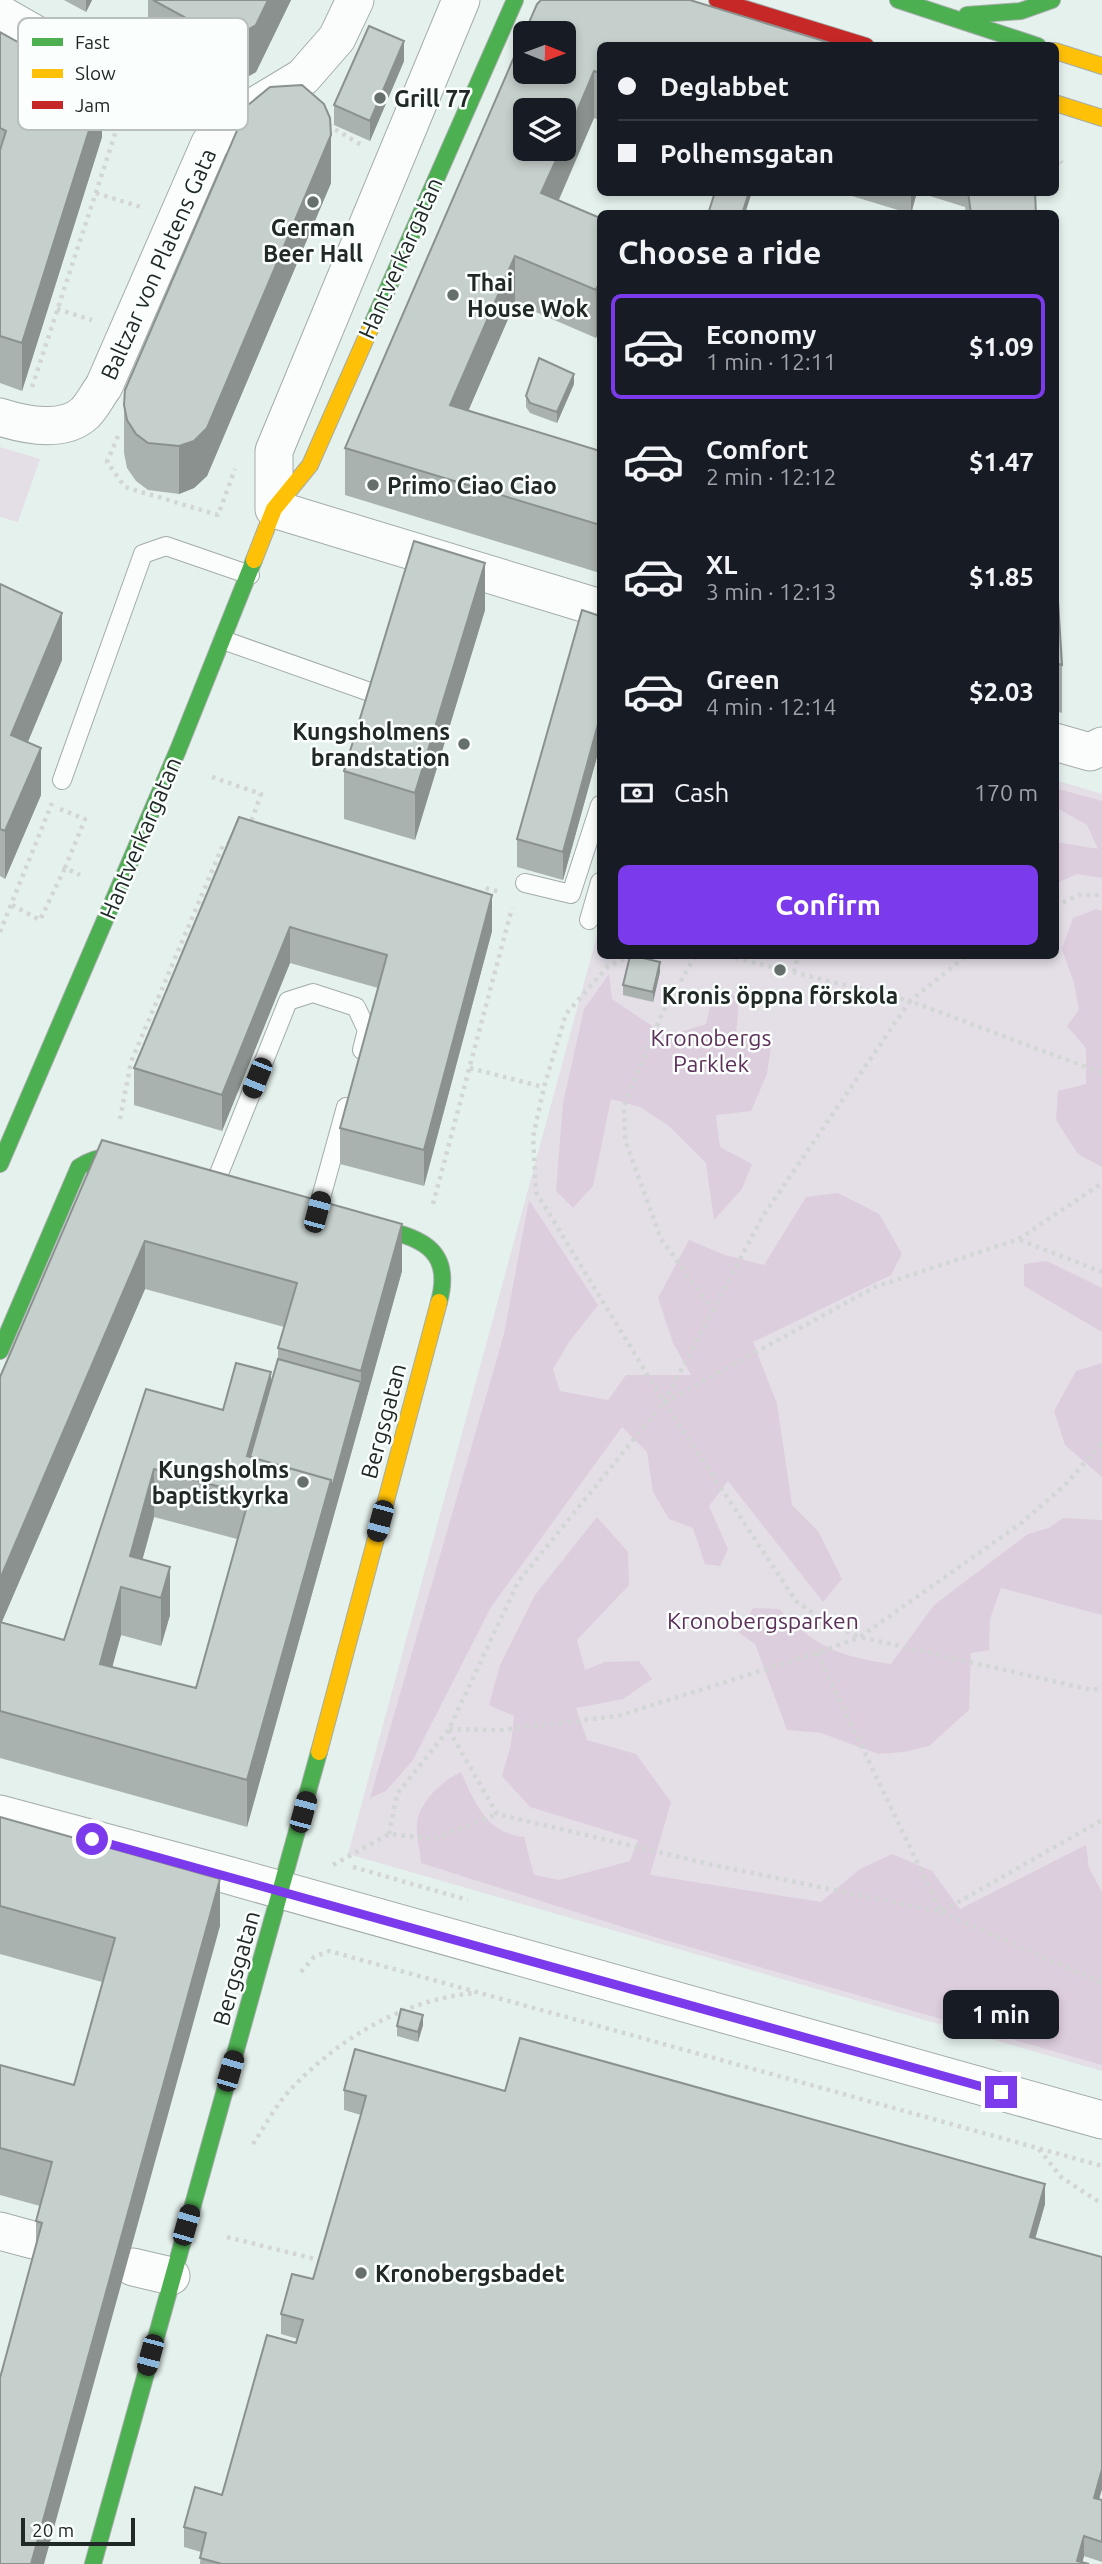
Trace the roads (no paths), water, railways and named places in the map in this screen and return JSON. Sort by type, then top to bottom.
[{"type":"street","name":"Baltzar von Platens Gata","points":[[248,112],[303,77],[337,38],[355,0]]},
{"type":"street","name":"Hantverkargatan","points":[[274,509],[274,451],[461,0]]},
{"type":"street","name":"Hantverkargatan","points":[[0,1164],[223,640],[274,509],[310,466],[515,0]]},
{"type":"street","points":[[717,0],[853,42]]},
{"type":"street","points":[[898,0],[1026,42]]},
{"type":"street","points":[[948,16],[1008,13],[1039,7],[1052,0]]},
{"type":"street","points":[[0,14],[18,24]]},
{"type":"street","points":[[1059,52],[1102,66]]},
{"type":"street","points":[[1059,104],[1102,118]]},
{"type":"street","name":"Baltzar von Platens Gata","points":[[14,407],[50,426],[67,424],[85,413],[104,386],[210,143],[226,130]]},
{"type":"street","points":[[274,509],[597,607]]},
{"type":"street","points":[[1059,743],[1096,749]]},
{"type":"street","points":[[0,1351],[79,1167],[93,1157],[109,1153],[165,1167]]},
{"type":"street","name":"Bergsgatan","points":[[93,2564],[171,2276],[282,1891],[444,1283],[442,1260],[423,1242],[311,1210]]},
{"type":"street","points":[[0,1814],[1102,2120]]},
{"type":"street","points":[[133,2267],[171,2276]]},
{"type":"lane","points":[[62,780],[143,554],[166,545],[250,575]]},
{"type":"lane","points":[[223,640],[367,691]]},
{"type":"lane","points":[[520,890],[571,894],[597,813]]},
{"type":"lane","points":[[589,920],[597,892]]},
{"type":"lane","points":[[216,1181],[288,1001],[313,993],[356,1007],[367,1030],[356,1069]]},
{"type":"lane","points":[[311,1210],[349,1095]]},
{"type":"place","name":"Grill 77","points":[[380,98]]},
{"type":"place","name":"German Beer Hall","points":[[313,202]]},
{"type":"place","name":"Thai House Wok","points":[[453,295]]},
{"type":"place","name":"Primo Ciao Ciao","points":[[373,485]]},
{"type":"place","name":"Kungsholmens brandstation","points":[[464,744]]},
{"type":"place","name":"Kronis öppna förskola","points":[[780,970]]},
{"type":"place","name":"Kungsholms baptistkyrka","points":[[303,1482]]},
{"type":"place","name":"Kronobergsbadet","points":[[361,2273]]},
{"type":"park label","name":"Kronobergs Parklek","points":[[711,1050]]},
{"type":"park label","name":"Kronobergsparken","points":[[763,1620]]}]
